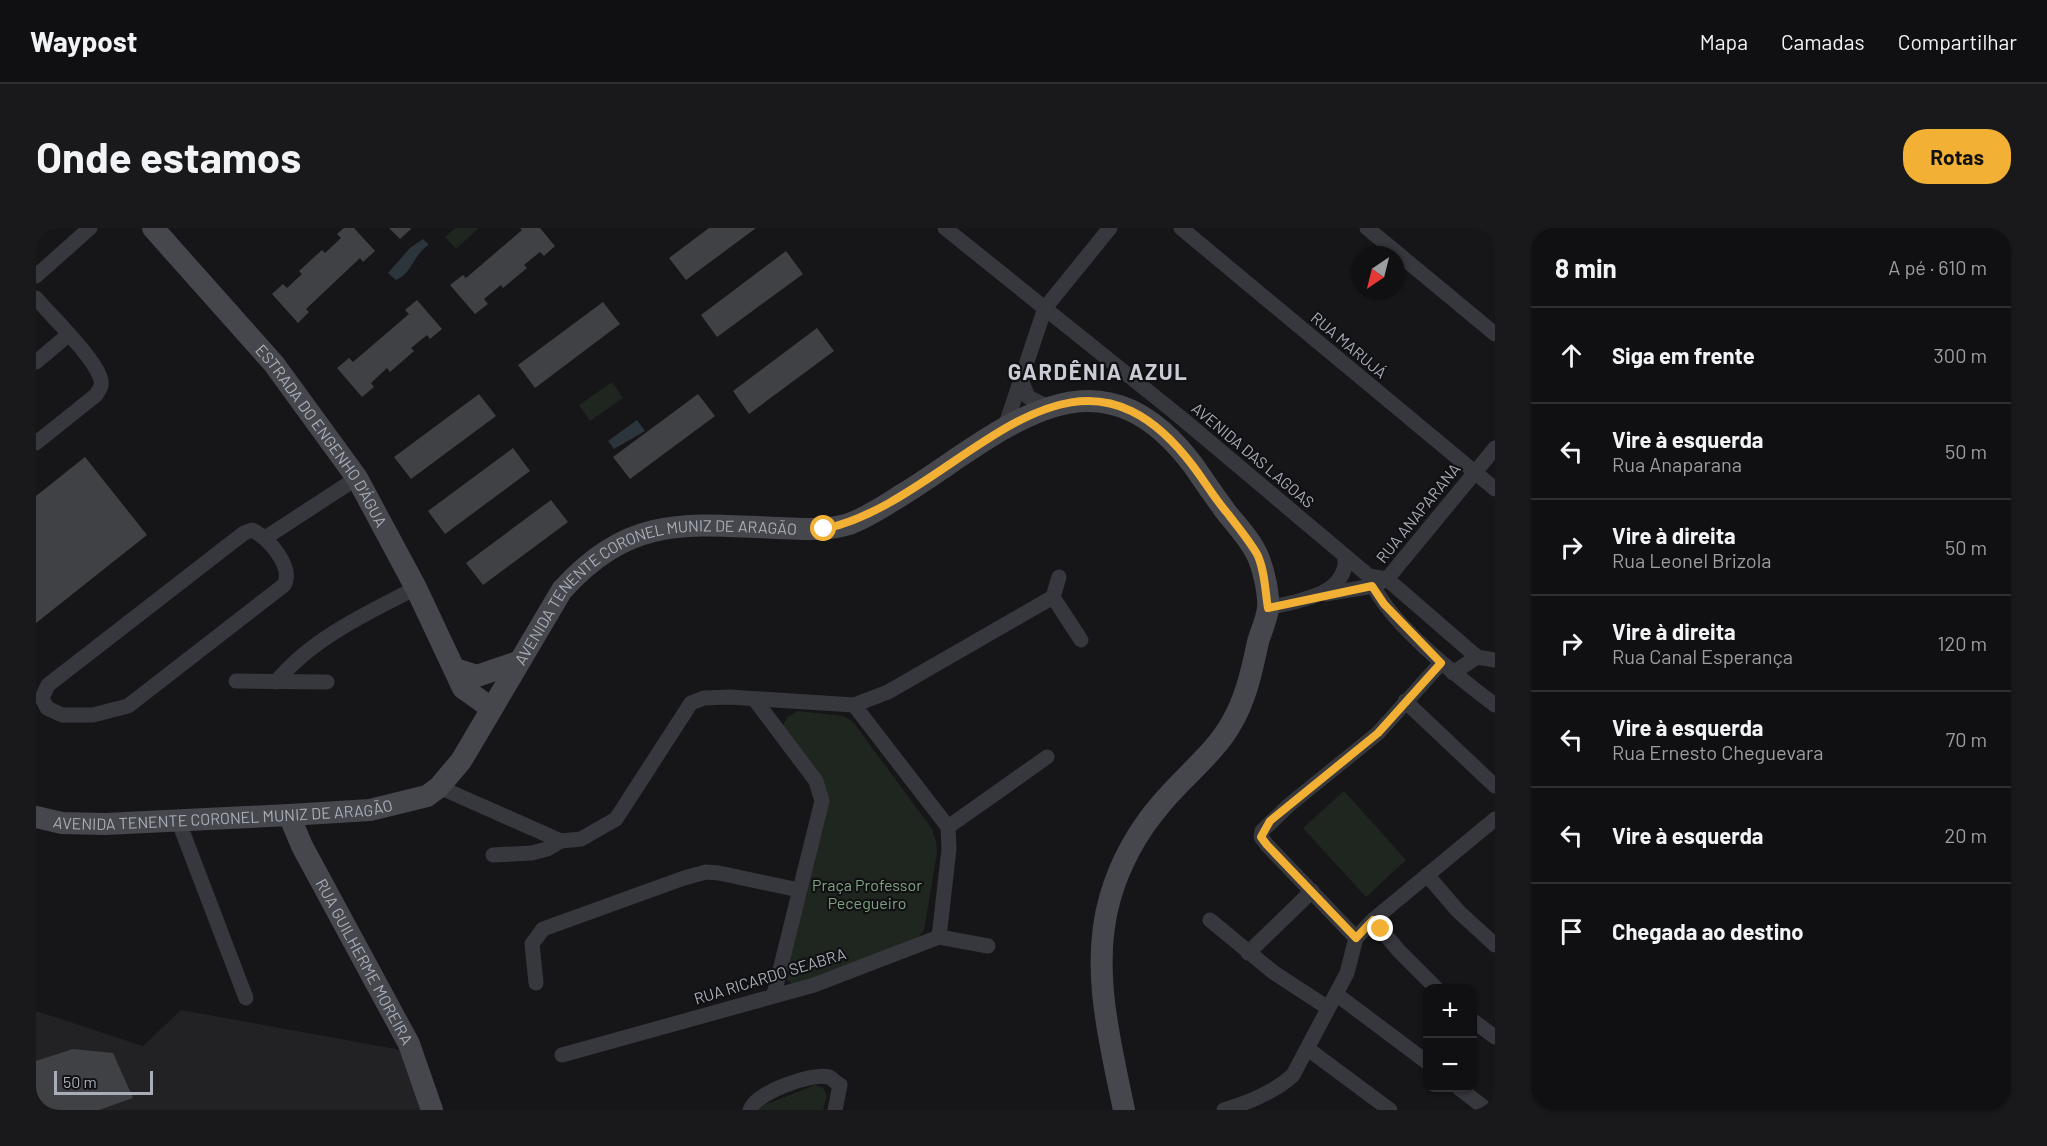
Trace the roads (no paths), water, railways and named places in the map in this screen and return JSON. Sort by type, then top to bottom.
[{"type":"main road","name":"ESTRADA DO ENGENHO D'ÁGUA","points":[[153,228],[274,364],[357,478],[416,588],[459,678],[491,708]]},
{"type":"main road","name":"AVENIDA TENENTE CORONEL MUNIZ DE ARAGÃO","points":[[36,817],[62,823],[105,824],[290,815],[370,810],[427,796],[439,787],[461,760],[562,590],[583,566],[630,538],[660,528],[691,524],[824,529],[848,524],[876,511],[1046,406],[1082,400],[1116,403],[1141,415],[1166,435],[1189,460],[1257,555],[1268,608],[1253,667],[1232,723],[1216,745],[1160,805],[1136,836],[1121,866],[1109,902],[1102,982],[1124,1110]]},
{"type":"main road","points":[[471,743],[459,678],[477,676],[518,662]]},
{"type":"main road","name":"RUA GUILHERME MOREIRA","points":[[290,815],[302,846],[409,1044],[432,1110]]},
{"type":"street","points":[[36,276],[90,228]]},
{"type":"street","name":"AVENIDA DAS LAGOAS","points":[[945,228],[1179,416],[1345,556],[1371,581],[1384,604],[1447,668],[1495,705]]},
{"type":"street","points":[[1004,430],[1045,308],[1110,228]]},
{"type":"street","name":"RUA MARUJÁ","points":[[1181,228],[1495,489]]},
{"type":"street","points":[[1367,228],[1495,334]]},
{"type":"street","points":[[36,298],[93,365],[101,378],[101,387],[96,394],[36,443]]},
{"type":"street","points":[[36,362],[68,335]]},
{"type":"street","points":[[1020,377],[1028,397],[1046,406]]},
{"type":"street","name":"RUA ANAPARANA","points":[[1388,579],[1495,448]]},
{"type":"street","points":[[265,538],[357,478]]},
{"type":"street","points":[[252,530],[265,538],[287,571],[288,578],[284,585],[128,706],[93,715],[62,715],[47,708],[42,699],[42,693],[74,663],[244,533],[252,530]]},
{"type":"street","points":[[1325,594],[1344,569],[1345,556]]},
{"type":"street","points":[[493,855],[532,853],[547,849],[561,841],[581,839],[616,819],[691,703],[704,698],[720,698],[854,705],[888,692],[1053,597],[1059,577]]},
{"type":"street","points":[[1371,581],[1388,579],[1477,657]]},
{"type":"street","name":"RUA ANAPARANA","points":[[1268,608],[1371,581]]},
{"type":"street","points":[[276,682],[285,671],[345,625],[416,588]]},
{"type":"street","points":[[1053,597],[1081,640]]},
{"type":"street","points":[[1356,938],[1261,837],[1270,821],[1359,751],[1406,701],[1447,668],[1477,657],[1495,660]]},
{"type":"street","points":[[236,681],[327,682]]},
{"type":"street","points":[[755,700],[816,781],[822,801],[774,994]]},
{"type":"street","points":[[1406,701],[1495,786]]},
{"type":"street","points":[[854,705],[948,827],[949,849],[939,937],[988,946]]},
{"type":"street","points":[[948,827],[1047,757]]},
{"type":"street","points":[[439,787],[561,841]]},
{"type":"street","points":[[1224,1110],[1243,1107],[1286,1083],[1308,1049],[1347,973],[1356,938],[1373,920],[1495,819]]},
{"type":"street","points":[[178,820],[246,998]]},
{"type":"street","points":[[536,983],[532,944],[543,929],[684,878],[706,872],[719,873],[799,890]]},
{"type":"street","points":[[1427,875],[1458,911],[1495,945]]},
{"type":"street","points":[[1248,953],[1312,891]]},
{"type":"street","points":[[1210,920],[1248,953],[1328,1008]]},
{"type":"street","points":[[1373,920],[1399,951],[1432,984]]},
{"type":"street","name":"RUA RICARDO SEABRA","points":[[562,1055],[738,1008],[774,994],[814,985],[939,937]]},
{"type":"street","points":[[1336,993],[1423,1059]]},
{"type":"street","points":[[1477,1023],[1495,1037]]},
{"type":"street","points":[[1308,1049],[1390,1110]]},
{"type":"street","points":[[750,1110],[759,1096],[808,1078],[830,1077],[840,1085],[835,1110]]},
{"type":"street","points":[[1464,1092],[1487,1110]]},
{"type":"district","name":"GARDÊNIA AZUL","points":[[1098,372]]},
{"type":"park label","name":"Praça Professor Pecegueiro","points":[[867,894]]}]
